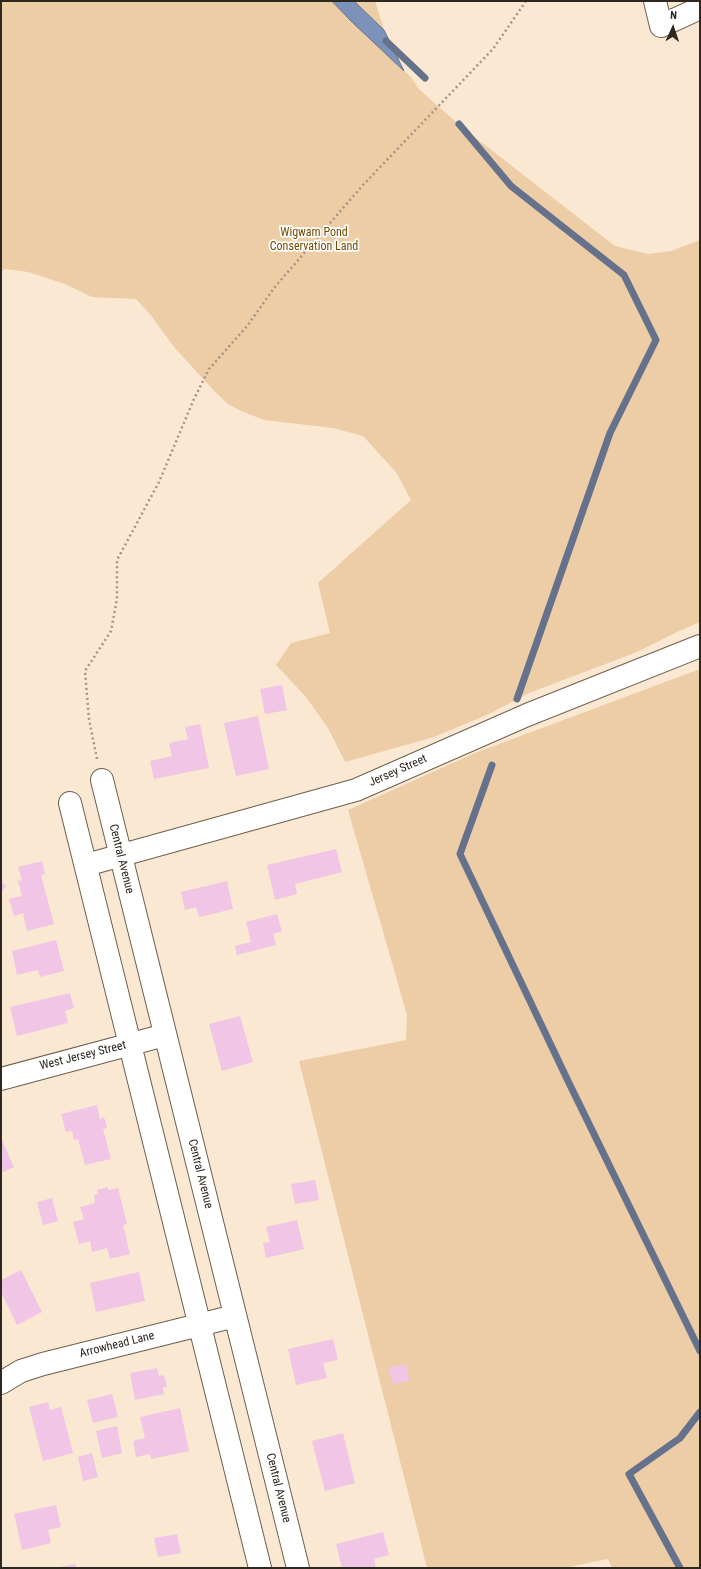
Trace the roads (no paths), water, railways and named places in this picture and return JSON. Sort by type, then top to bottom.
[{"type":"street","points":[[655,1],[661,26],[700,8]]},
{"type":"street","name":"Jersey Street","points":[[86,865],[356,790],[527,714],[700,646]]},
{"type":"street","name":"Central Avenue","points":[[102,780],[298,1568]]},
{"type":"street","points":[[70,803],[260,1568]]},
{"type":"street","name":"West Jersey Street","points":[[1,1078],[165,1035]]},
{"type":"street","name":"Arrowhead Lane","points":[[1,1383],[22,1371],[43,1364],[235,1316]]},
{"type":"water","points":[[332,1],[354,1],[384,30],[404,71],[353,23]]},
{"type":"waterway","points":[[386,41],[425,78]]},
{"type":"waterway","points":[[459,124],[511,186],[624,275],[656,340],[610,433],[517,699]]},
{"type":"waterway","points":[[492,765],[460,854],[569,1083],[700,1351]]},
{"type":"waterway","points":[[680,1568],[629,1474],[680,1438],[700,1412]]},
{"type":"park label","name":"Wigwam Pond Conservation Land","points":[[314,240]]}]
